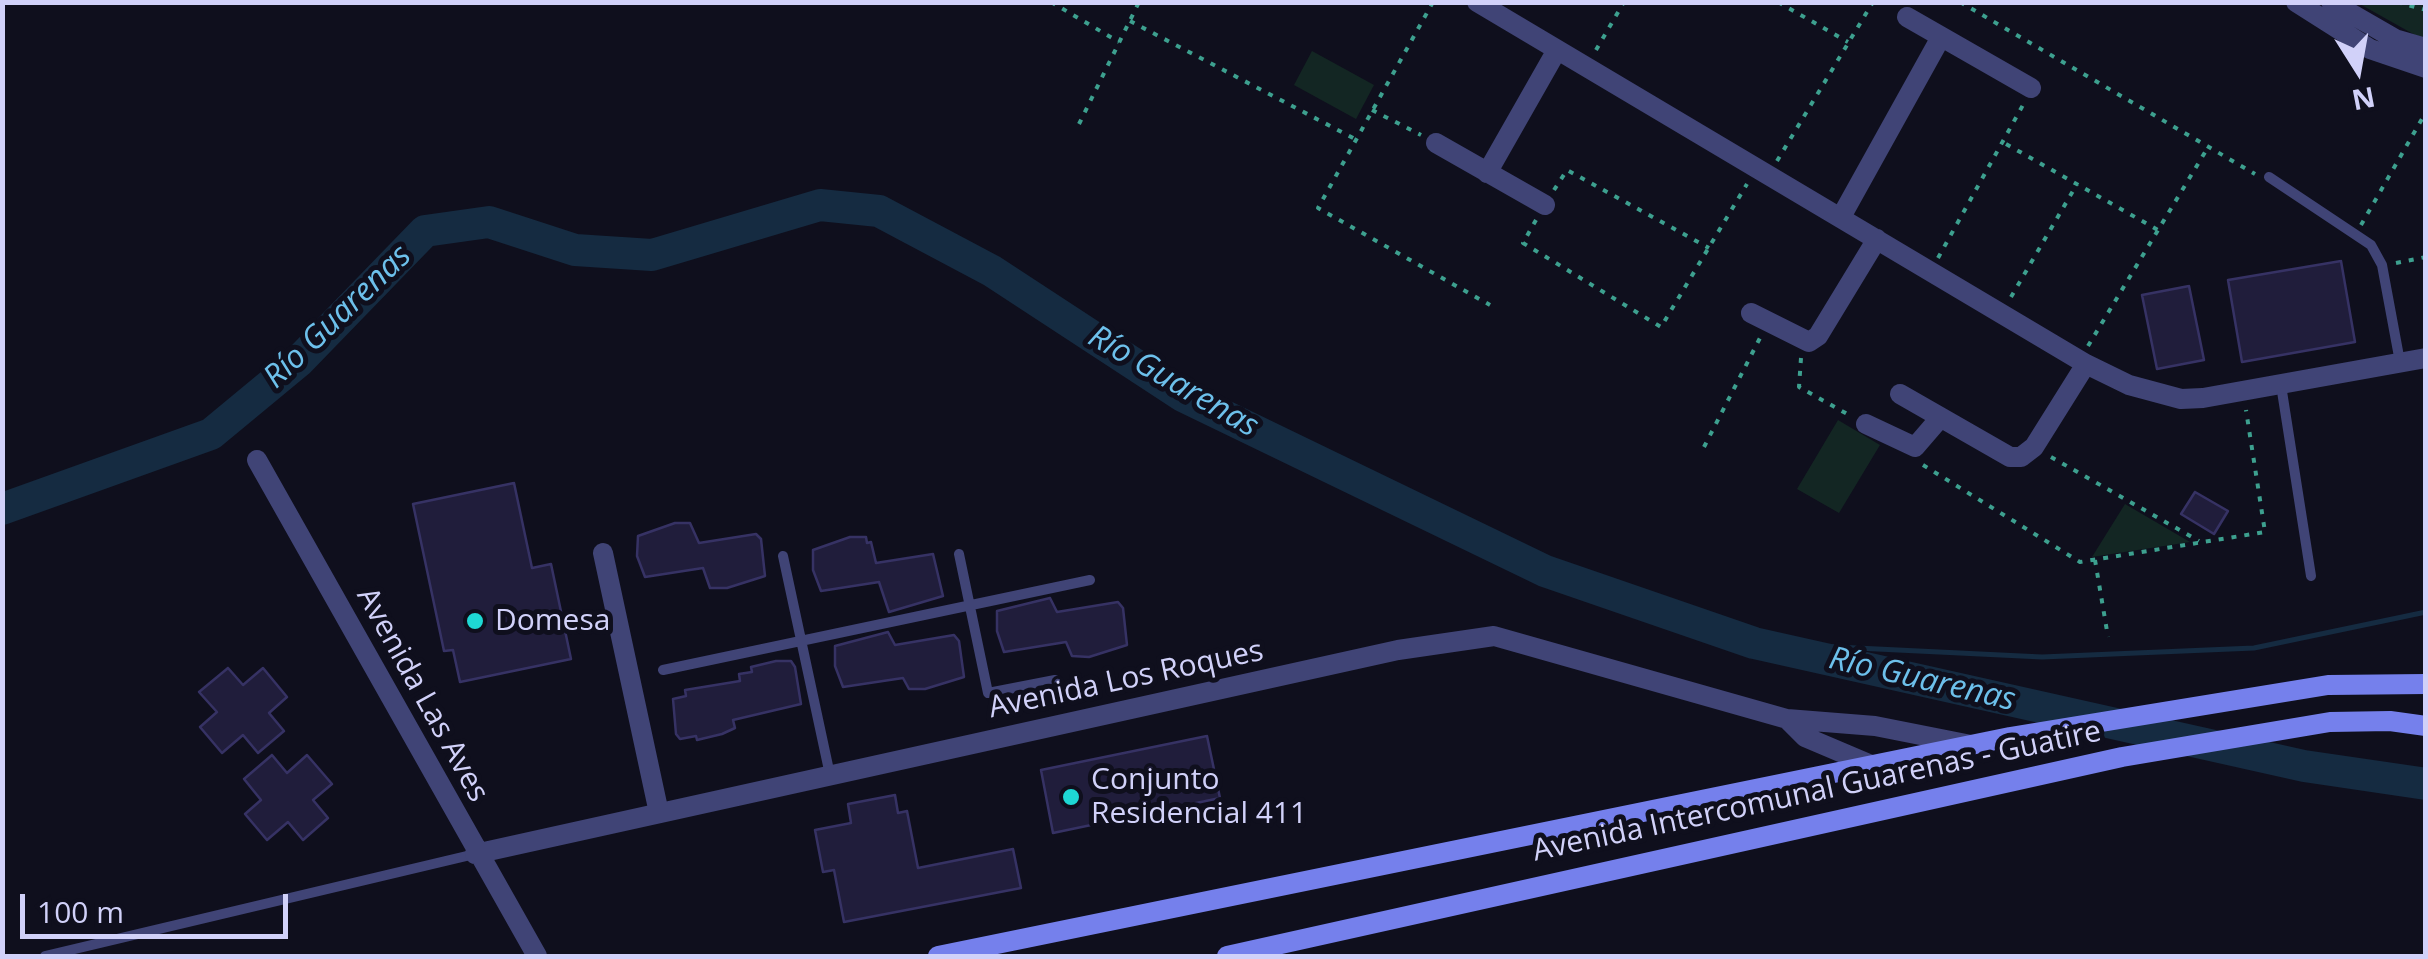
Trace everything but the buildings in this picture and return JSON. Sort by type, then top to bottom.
[{"type":"main road","name":"Avenida Intercomunal Guarenas - Guatire","points":[[938,956],[2010,737],[2328,685],[2426,684]]},
{"type":"main road","name":"Avenida Intercomunal Guarenas - Guatire","points":[[1227,956],[1510,890],[2122,757],[2330,722],[2390,721],[2426,726]]},
{"type":"street","points":[[2296,2],[2370,49],[2426,68]]},
{"type":"street","points":[[2331,2],[2395,39],[2426,48]]},
{"type":"street","points":[[1491,6],[1557,50],[2082,362],[2130,385],[2180,399],[2426,358]]},
{"type":"street","points":[[1907,16],[2031,88]]},
{"type":"street","points":[[1841,217],[1941,36]]},
{"type":"street","points":[[1487,172],[1557,50]]},
{"type":"street","points":[[1436,143],[1545,205]]},
{"type":"street","points":[[1760,318],[1802,342],[1818,336],[1877,239]]},
{"type":"street","points":[[1900,394],[2010,457],[2021,457],[2034,447],[2082,362]]},
{"type":"street","points":[[1866,424],[1915,446],[1940,418]]},
{"type":"street","name":"Avenida Las Aves","points":[[257,460],[537,956]]},
{"type":"street","points":[[603,553],[659,814]]},
{"type":"street","name":"Avenida Los Roques","points":[[476,854],[1398,650],[1494,636],[1787,719],[1875,726],[1973,745]]},
{"type":"street","name":"Avenida Los Roques","points":[[1787,719],[1805,736],[1871,765]]},
{"type":"lane","points":[[2269,177],[2371,245],[2382,265],[2400,362]]},
{"type":"lane","points":[[2281,385],[2311,576]]},
{"type":"lane","points":[[959,554],[988,694],[1055,680]]},
{"type":"lane","points":[[783,556],[831,776]]},
{"type":"lane","points":[[663,670],[1090,580]]},
{"type":"lane","points":[[45,956],[476,854]]},
{"type":"path","points":[[1051,2],[1119,42]]},
{"type":"path","points":[[1079,124],[1139,2]]},
{"type":"path","points":[[1433,2],[1318,208],[1490,306]]},
{"type":"path","points":[[1586,67],[1624,2]]},
{"type":"path","points":[[1778,2],[1849,43]]},
{"type":"path","points":[[1545,205],[1523,243],[1661,327],[1709,248],[1874,2]]},
{"type":"path","points":[[1960,2],[2246,172],[2269,177]]},
{"type":"path","points":[[2397,2],[2426,10]]},
{"type":"path","points":[[1130,21],[1355,139]]},
{"type":"path","points":[[1930,270],[2006,144],[2031,88]]},
{"type":"path","points":[[1372,110],[1436,143]]},
{"type":"path","points":[[2355,234],[2426,112]]},
{"type":"path","points":[[2006,144],[2158,230]]},
{"type":"path","points":[[2082,362],[2208,149]]},
{"type":"path","points":[[1567,170],[1709,248]]},
{"type":"path","points":[[2001,313],[2077,184]]},
{"type":"path","points":[[2382,265],[2426,257]]},
{"type":"path","points":[[1704,447],[1760,318]]},
{"type":"path","points":[[1802,342],[1800,387],[1866,424]]},
{"type":"path","points":[[1915,446],[1918,462],[2080,562],[2265,532],[2244,391]]},
{"type":"path","points":[[2034,447],[2202,542]]},
{"type":"path","points":[[2095,560],[2108,637]]},
{"type":"green space","points":[[2358,3],[2425,3],[2425,38],[2415,35]]},
{"type":"green space","points":[[1312,51],[1374,85],[1356,119],[1294,85]]},
{"type":"green space","points":[[1838,420],[1880,445],[1839,513],[1797,489]]},
{"type":"green space","points":[[2125,504],[2190,542],[2092,557]]},
{"type":"waterway","name":"Río Guarenas","points":[[2,509],[211,434],[298,362],[425,231],[489,222],[575,250],[652,255],[820,205],[879,211],[992,271],[1183,396],[1545,571],[1754,643],[2304,766],[2426,784]]},
{"type":"waterway","points":[[1754,643],[2042,657],[2254,648],[2426,612]]},
{"type":"place","name":"Domesa","points":[[475,621]]},
{"type":"place","name":"Conjunto Residencial 411","points":[[1071,797]]}]
